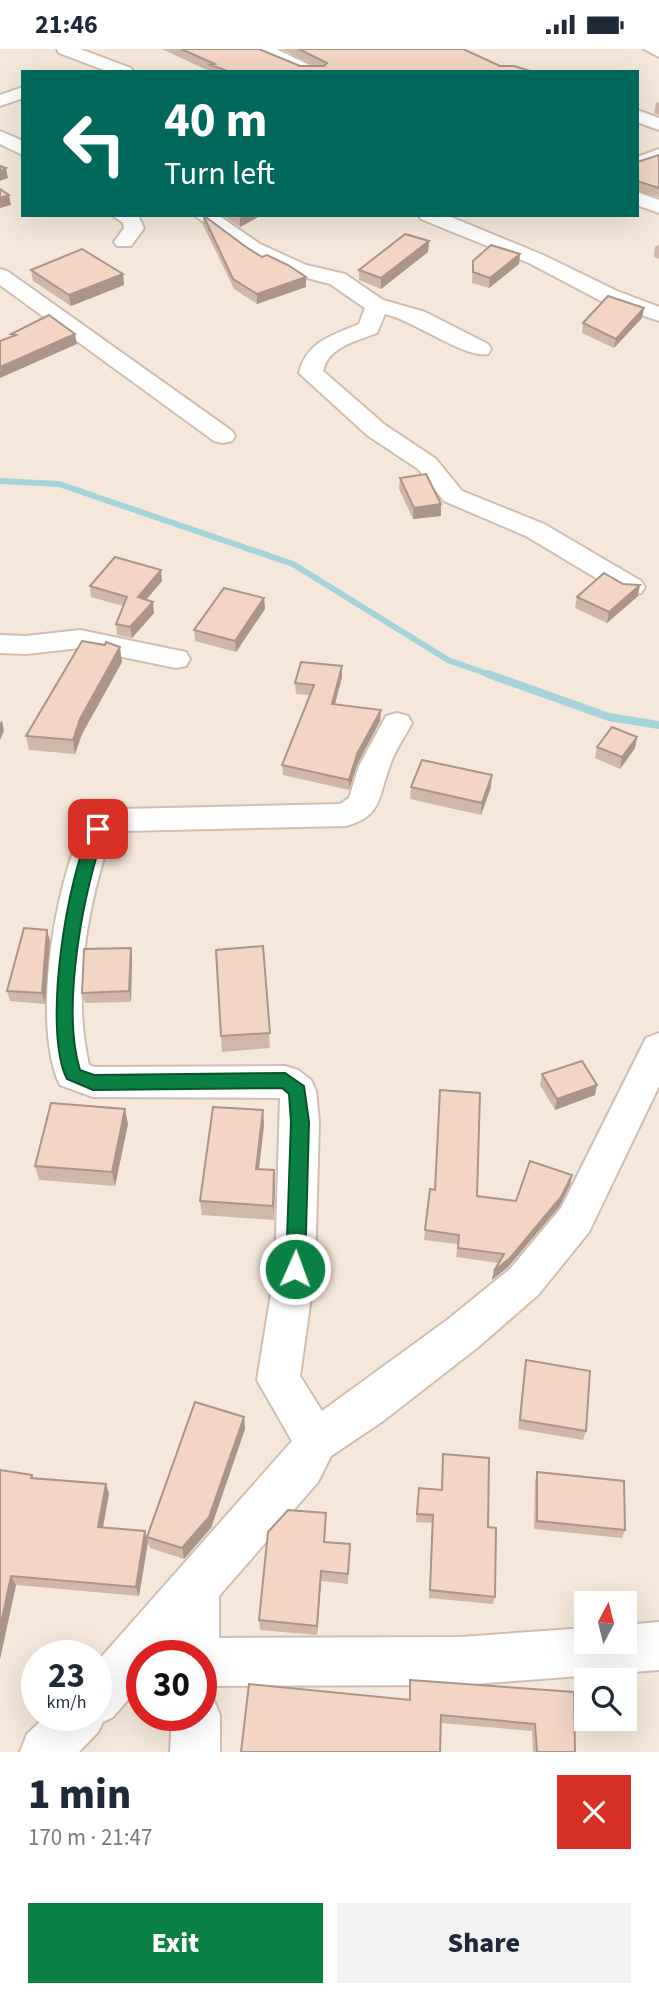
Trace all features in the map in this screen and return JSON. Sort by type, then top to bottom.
[{"type":"street","points":[[65,49],[120,70]]},
{"type":"street","points":[[65,70],[111,49]]},
{"type":"street","points":[[261,49],[311,70]]},
{"type":"street","points":[[652,49],[659,51]]},
{"type":"street","points":[[0,101],[21,93]]},
{"type":"street","points":[[639,112],[659,103]]},
{"type":"street","points":[[639,114],[659,125]]},
{"type":"street","points":[[0,137],[21,148]]},
{"type":"street","points":[[639,162],[659,155]]},
{"type":"street","points":[[639,199],[659,207]]},
{"type":"street","points":[[124,242],[134,229],[132,221],[125,217]]},
{"type":"street","points":[[207,217],[244,244],[299,270],[337,279],[377,306],[390,307],[412,316],[480,349]]},
{"type":"street","points":[[433,217],[536,260],[609,296],[659,314]]},
{"type":"street","points":[[0,275],[223,436]]},
{"type":"street","points":[[377,306],[369,328],[320,350],[312,359],[311,373],[376,430],[427,464],[453,496],[535,530],[631,587]]},
{"type":"street","points":[[0,644],[26,645],[80,639],[176,659]]},
{"type":"street","points":[[316,1441],[278,1380],[295,1269],[300,1122],[298,1091],[285,1081],[93,1082],[73,1074],[68,1059],[65,1002],[73,926],[91,847],[98,829],[120,820],[346,815],[363,804],[374,766],[397,723]]},
{"type":"street","points":[[161,1640],[195,1587],[302,1466],[316,1441],[368,1406],[415,1367],[462,1334],[524,1282],[575,1220],[659,1048]]},
{"type":"street","points":[[195,1587],[193,1622],[195,1640]]},
{"type":"street","points":[[217,1662],[461,1661],[659,1646]]},
{"type":"street","points":[[112,1686],[126,1674]]},
{"type":"street","points":[[45,1752],[65,1731]]},
{"type":"street","points":[[195,1752],[196,1731]]},
{"type":"shaded area","points":[[0,49],[659,49],[659,1752],[0,1752]]},
{"type":"building","points":[[181,49],[259,49],[300,66],[324,66],[327,63],[299,49],[463,49],[500,66],[527,70],[225,70],[211,65],[215,64]]},
{"type":"building","points":[[659,155],[659,188],[639,182],[639,161]]},
{"type":"building","points":[[0,189],[9,195],[0,198]]},
{"type":"building","points":[[204,217],[262,257],[267,255],[306,277],[257,294],[233,279]]},
{"type":"building","points":[[405,234],[429,241],[381,278],[359,270]]},
{"type":"building","points":[[491,245],[520,254],[490,278],[473,272],[473,261]]},
{"type":"building","points":[[82,249],[123,274],[69,295],[31,270]]},
{"type":"building","points":[[608,296],[644,308],[616,339],[583,323]]},
{"type":"building","points":[[49,315],[75,334],[0,367],[0,341],[16,335],[11,334]]},
{"type":"building","points":[[426,474],[441,504],[414,508],[400,478]]},
{"type":"building","points":[[115,557],[161,570],[138,597],[153,602],[130,627],[116,624],[127,597],[90,586]]},
{"type":"building","points":[[604,573],[623,584],[640,585],[609,612],[577,597]]},
{"type":"building","points":[[224,588],[264,598],[235,641],[194,630]]},
{"type":"building","points":[[82,641],[105,645],[106,642],[120,647],[80,719],[73,740],[26,736]]},
{"type":"building","points":[[301,662],[342,666],[332,704],[381,710],[357,754],[349,780],[282,765],[314,685],[295,683]]},
{"type":"building","points":[[612,727],[637,737],[622,757],[597,747]]},
{"type":"building","points":[[422,760],[492,775],[482,803],[411,787]]},
{"type":"building","points":[[24,928],[47,930],[42,993],[7,991]]},
{"type":"building","points":[[263,946],[270,1033],[221,1036],[216,950]]},
{"type":"building","points":[[131,948],[129,991],[82,993],[84,949]]},
{"type":"building","points":[[582,1061],[597,1085],[557,1099],[542,1074]]},
{"type":"building","points":[[440,1090],[480,1093],[477,1196],[516,1201],[530,1161],[572,1175],[561,1197],[510,1258],[494,1271],[504,1254],[458,1248],[459,1235],[425,1230],[430,1189],[435,1190]]},
{"type":"building","points":[[51,1103],[125,1109],[112,1172],[35,1166]]},
{"type":"building","points":[[213,1107],[263,1110],[256,1169],[274,1170],[273,1206],[200,1201]]},
{"type":"building","points":[[526,1360],[590,1371],[586,1431],[520,1420]]},
{"type":"building","points":[[195,1402],[244,1417],[209,1517],[182,1548],[147,1537]]},
{"type":"building","points":[[443,1454],[489,1458],[488,1527],[496,1528],[495,1597],[430,1590],[433,1515],[417,1514],[419,1488],[442,1490]]},
{"type":"building","points":[[0,1470],[32,1475],[31,1478],[106,1484],[98,1527],[145,1531],[136,1587],[11,1576],[0,1628]]},
{"type":"building","points":[[537,1472],[624,1481],[625,1530],[537,1521]]},
{"type":"building","points":[[288,1510],[326,1513],[324,1542],[350,1544],[348,1574],[321,1571],[317,1626],[259,1620],[268,1532]]},
{"type":"building","points":[[410,1680],[574,1692],[575,1752],[537,1752],[535,1724],[441,1715],[440,1752],[241,1752],[249,1684],[410,1700]]},
{"type":"waterway","points":[[0,481],[59,484],[293,564],[448,660],[493,676]]},
{"type":"waterway","points":[[488,674],[609,717],[659,725]]},
{"type":"route","points":[[98,829],[91,847],[73,926],[65,1002],[68,1059],[73,1074],[93,1082],[285,1081],[298,1091],[300,1122],[295,1269]]}]
